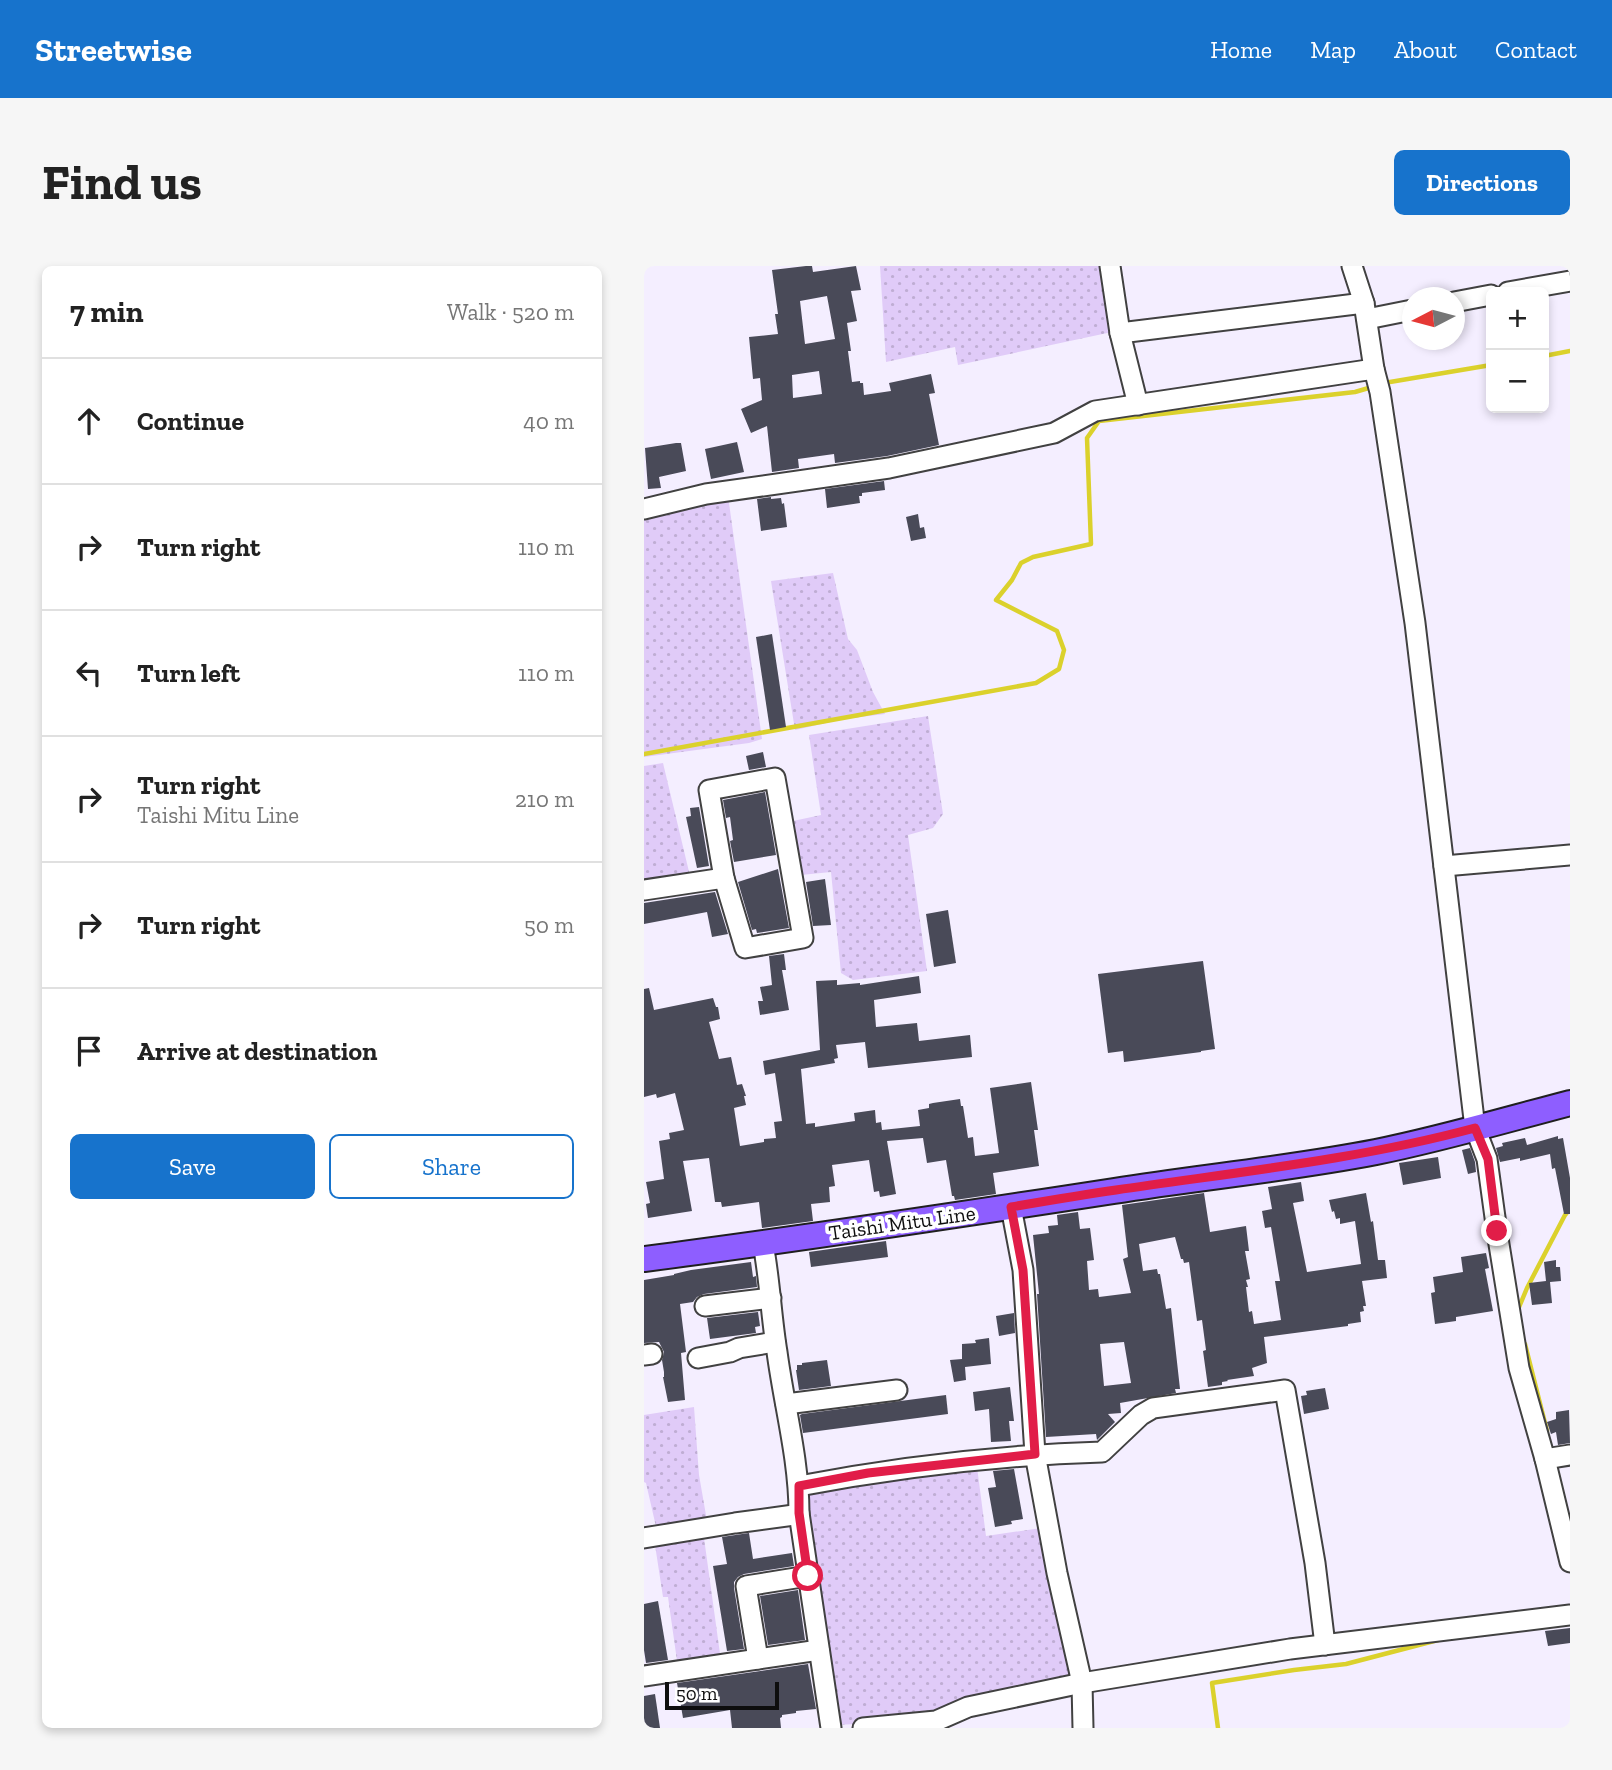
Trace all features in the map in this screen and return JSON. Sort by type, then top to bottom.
[{"type":"main road","name":"Taishi Mitu Line","points":[[644,1259],[763,1244],[1374,1152],[1570,1103]]},
{"type":"street","points":[[1110,266],[1120,333],[1138,405]]},
{"type":"street","points":[[1352,266],[1363,304],[1380,393],[1415,623],[1475,1128],[1488,1159],[1519,1368],[1570,1562]]},
{"type":"street","points":[[1363,304],[1366,266]]},
{"type":"street","points":[[1536,287],[1570,281]]},
{"type":"street","points":[[1465,300],[1486,296]]},
{"type":"street","points":[[1120,333],[1363,304],[1402,309]]},
{"type":"street","points":[[644,509],[706,494],[889,468],[1054,433],[1095,411],[1374,369]]},
{"type":"street","points":[[775,778],[803,939],[745,948],[724,878],[709,790],[775,778]]},
{"type":"street","points":[[1444,866],[1570,855]]},
{"type":"street","points":[[644,890],[724,878]]},
{"type":"street","points":[[1011,1207],[1023,1270],[1035,1454],[1057,1573],[1082,1683],[1083,1728]]},
{"type":"street","points":[[763,1244],[831,1728]]},
{"type":"street","points":[[705,1306],[771,1298]]},
{"type":"street","points":[[698,1358],[775,1342]]},
{"type":"street","points":[[786,1404],[897,1390]]},
{"type":"street","points":[[799,1486],[868,1473],[1035,1454],[1102,1452],[1141,1415],[1153,1408],[1285,1390],[1315,1563],[1325,1645]]},
{"type":"street","points":[[1545,1459],[1570,1455]]},
{"type":"street","points":[[644,1538],[794,1516],[799,1513]]},
{"type":"street","points":[[758,1659],[746,1586],[808,1576]]},
{"type":"street","points":[[863,1728],[936,1721],[968,1707],[1082,1683],[1290,1649],[1570,1615]]},
{"type":"street","points":[[644,1676],[819,1650]]},
{"type":"shaded area","points":[[880,266],[1099,266],[1112,332],[958,365],[955,347],[886,362]]},
{"type":"shaded area","points":[[728,496],[762,739],[644,757],[644,516]]},
{"type":"shaded area","points":[[833,573],[848,639],[857,650],[873,692],[885,714],[844,719],[795,730],[771,581]]},
{"type":"shaded area","points":[[928,716],[943,814],[933,828],[908,835],[927,971],[853,980],[841,973],[831,872],[801,875],[793,821],[821,815],[809,735]]},
{"type":"shaded area","points":[[663,763],[690,876],[644,883],[644,766]]},
{"type":"shaded area","points":[[694,1407],[699,1475],[707,1521],[657,1531],[644,1482],[644,1415]]},
{"type":"shaded area","points":[[977,1467],[986,1536],[1041,1528],[1074,1681],[931,1721],[833,1725],[802,1500],[808,1491]]},
{"type":"shaded area","points":[[704,1538],[721,1661],[678,1668],[668,1597],[663,1597],[655,1545]]},
{"type":"building","points":[[812,266],[813,272],[856,266],[861,290],[851,291],[857,321],[847,323],[852,382],[863,383],[864,395],[891,391],[889,383],[931,374],[935,393],[929,394],[939,445],[835,463],[834,454],[798,459],[799,468],[772,472],[767,426],[751,433],[741,409],[762,400],[760,378],[753,379],[749,337],[778,334],[772,270]],"holes":[[[827,296],[835,339],[805,344],[800,301]],[[819,371],[822,394],[793,398],[792,375]]]},
{"type":"building","points":[[737,442],[744,472],[711,479],[705,449]]},
{"type":"building","points":[[681,443],[686,471],[659,477],[661,488],[648,489],[645,448]]},
{"type":"building","points":[[884,481],[885,490],[862,493],[862,496],[859,496],[860,503],[827,508],[825,489]]},
{"type":"building","points":[[781,498],[782,504],[784,503],[787,527],[761,531],[757,499]]},
{"type":"building","points":[[918,514],[920,528],[924,527],[926,538],[911,541],[906,517]]},
{"type":"building","points":[[772,634],[786,727],[770,730],[756,637]]},
{"type":"building","points":[[763,752],[766,767],[749,770],[746,756]]},
{"type":"building","points":[[765,792],[776,855],[734,862],[730,841],[733,840],[730,817],[726,818],[723,800]]},
{"type":"building","points":[[699,807],[709,866],[697,868],[686,817],[691,816],[690,808]]},
{"type":"building","points":[[778,869],[789,928],[757,933],[756,929],[752,930],[738,882]]},
{"type":"building","points":[[825,879],[831,925],[813,926],[806,882]]},
{"type":"building","points":[[715,892],[728,934],[712,937],[707,912],[644,924],[644,903]]},
{"type":"building","points":[[948,910],[956,963],[934,967],[926,914]]},
{"type":"building","points":[[784,954],[786,970],[782,970],[789,1010],[760,1015],[758,1001],[763,1001],[760,987],[772,985],[769,956]]},
{"type":"building","points":[[1203,961],[1215,1049],[1124,1062],[1123,1051],[1108,1053],[1098,974]]},
{"type":"building","points":[[919,976],[921,993],[874,1000],[876,1027],[917,1023],[919,1041],[970,1035],[972,1057],[868,1068],[865,1042],[836,1045],[838,1058],[834,1059],[835,1063],[801,1069],[806,1124],[815,1123],[815,1127],[855,1121],[854,1113],[875,1110],[876,1123],[881,1122],[882,1130],[920,1126],[918,1110],[929,1108],[929,1104],[960,1099],[968,1138],[973,1137],[975,1156],[999,1153],[990,1088],[1031,1082],[1038,1130],[1034,1130],[1039,1166],[993,1173],[996,1194],[955,1200],[946,1160],[927,1163],[923,1138],[887,1141],[896,1194],[880,1197],[879,1191],[874,1192],[869,1160],[832,1165],[835,1186],[829,1187],[830,1202],[811,1204],[813,1221],[762,1228],[759,1202],[722,1207],[721,1202],[715,1202],[709,1158],[683,1161],[692,1211],[648,1218],[646,1204],[650,1203],[646,1182],[664,1179],[659,1141],[670,1139],[669,1133],[684,1130],[675,1093],[657,1098],[656,1094],[644,1097],[644,989],[649,988],[654,1010],[713,998],[720,1019],[709,1022],[719,1059],[731,1057],[737,1085],[742,1084],[746,1096],[746,1105],[734,1108],[740,1146],[776,1138],[774,1122],[782,1121],[775,1073],[765,1075],[763,1061],[820,1050],[816,981],[837,980],[837,985],[860,985]]},
{"type":"building","points":[[1558,1136],[1558,1139],[1563,1138],[1570,1178],[1570,1214],[1564,1214],[1550,1154],[1520,1161],[1520,1158],[1500,1162],[1496,1148],[1503,1146],[1502,1143],[1525,1138],[1527,1145]]},
{"type":"building","points":[[1470,1148],[1476,1172],[1468,1174],[1462,1150]]},
{"type":"building","points":[[1438,1157],[1441,1178],[1403,1185],[1399,1163]]},
{"type":"building","points":[[1301,1182],[1304,1201],[1293,1203],[1307,1272],[1361,1264],[1355,1221],[1340,1224],[1340,1218],[1336,1219],[1329,1200],[1366,1193],[1378,1260],[1385,1260],[1387,1278],[1362,1281],[1366,1306],[1363,1306],[1364,1311],[1360,1312],[1361,1322],[1264,1337],[1267,1363],[1252,1368],[1254,1376],[1227,1380],[1222,1382],[1222,1385],[1208,1387],[1202,1320],[1197,1321],[1189,1262],[1184,1263],[1181,1259],[1175,1237],[1139,1244],[1143,1271],[1157,1269],[1166,1309],[1171,1308],[1180,1389],[1175,1389],[1176,1393],[1120,1403],[1121,1413],[1108,1414],[1115,1422],[1097,1440],[1096,1434],[1046,1437],[1039,1294],[1033,1235],[1049,1233],[1048,1226],[1058,1225],[1057,1215],[1078,1212],[1080,1229],[1090,1228],[1094,1260],[1087,1261],[1089,1290],[1098,1289],[1099,1297],[1131,1293],[1123,1259],[1128,1257],[1122,1205],[1204,1193],[1210,1232],[1246,1226],[1249,1251],[1245,1251],[1250,1279],[1246,1280],[1246,1287],[1249,1312],[1252,1311],[1254,1324],[1281,1320],[1275,1281],[1280,1281],[1271,1227],[1265,1228],[1262,1211],[1272,1209],[1268,1187]],"holes":[[[1124,1342],[1131,1383],[1104,1386],[1100,1344]]]},
{"type":"building","points":[[886,1241],[888,1257],[811,1267],[809,1252]]},
{"type":"building","points":[[1486,1253],[1489,1268],[1485,1269],[1493,1311],[1456,1317],[1456,1321],[1435,1324],[1431,1293],[1435,1292],[1433,1277],[1463,1272],[1461,1257]]},
{"type":"building","points":[[1556,1260],[1556,1267],[1560,1267],[1561,1281],[1550,1282],[1552,1303],[1532,1305],[1529,1283],[1546,1281],[1544,1262]]},
{"type":"building","points":[[751,1262],[757,1287],[704,1294],[693,1302],[680,1304],[686,1352],[681,1353],[685,1400],[668,1402],[663,1377],[664,1352],[659,1342],[644,1343],[644,1280]]},
{"type":"building","points":[[758,1312],[760,1326],[755,1327],[756,1333],[710,1339],[707,1318]]},
{"type":"building","points":[[1014,1313],[1015,1333],[999,1336],[996,1316]]},
{"type":"building","points":[[989,1338],[991,1364],[965,1367],[966,1380],[954,1382],[950,1360],[962,1359],[962,1344]]},
{"type":"building","points":[[827,1360],[831,1386],[799,1390],[797,1365]]},
{"type":"building","points":[[1010,1387],[1014,1421],[1009,1421],[1011,1441],[991,1442],[989,1409],[975,1411],[973,1392]]},
{"type":"building","points":[[1325,1388],[1329,1409],[1304,1414],[1301,1396],[1307,1395],[1306,1391]]},
{"type":"building","points":[[946,1395],[948,1414],[803,1433],[802,1414]]},
{"type":"building","points":[[1569,1410],[1570,1443],[1558,1445],[1556,1432],[1551,1434],[1547,1422],[1556,1419],[1556,1412]]},
{"type":"building","points":[[1014,1469],[1023,1519],[995,1527],[988,1488],[996,1487],[993,1471]]},
{"type":"building","points":[[749,1533],[753,1559],[792,1553],[794,1566],[744,1574],[734,1582],[744,1649],[727,1651],[713,1566],[727,1564],[722,1537]]},
{"type":"building","points":[[798,1590],[805,1640],[768,1645],[760,1596]]},
{"type":"building","points":[[658,1601],[668,1660],[646,1663],[644,1604]]},
{"type":"building","points":[[1570,1628],[1570,1643],[1548,1646],[1545,1631]]},
{"type":"building","points":[[808,1664],[816,1709],[782,1715],[781,1728],[732,1728],[730,1710],[683,1718],[677,1683]]},
{"type":"building","points":[[655,1694],[660,1728],[644,1728],[644,1696]]},
{"type":"waterway","points":[[1549,355],[1570,351]]},
{"type":"waterway","points":[[1384,383],[1486,366]]},
{"type":"waterway","points":[[644,754],[1036,683],[1059,669],[1064,650],[1057,631],[996,600],[1021,563],[1033,557],[1091,544],[1087,438],[1099,421],[1355,392],[1372,387]]},
{"type":"waterway","points":[[1517,1312],[1570,1209]]},
{"type":"waterway","points":[[1525,1344],[1547,1431]]},
{"type":"waterway","points":[[1218,1728],[1212,1683],[1346,1664],[1438,1640]]},
{"type":"route","points":[[808,1576],[799,1513],[799,1486],[868,1473],[1035,1454],[1023,1270],[1011,1207],[1374,1152],[1475,1128],[1488,1159],[1497,1231]]}]
